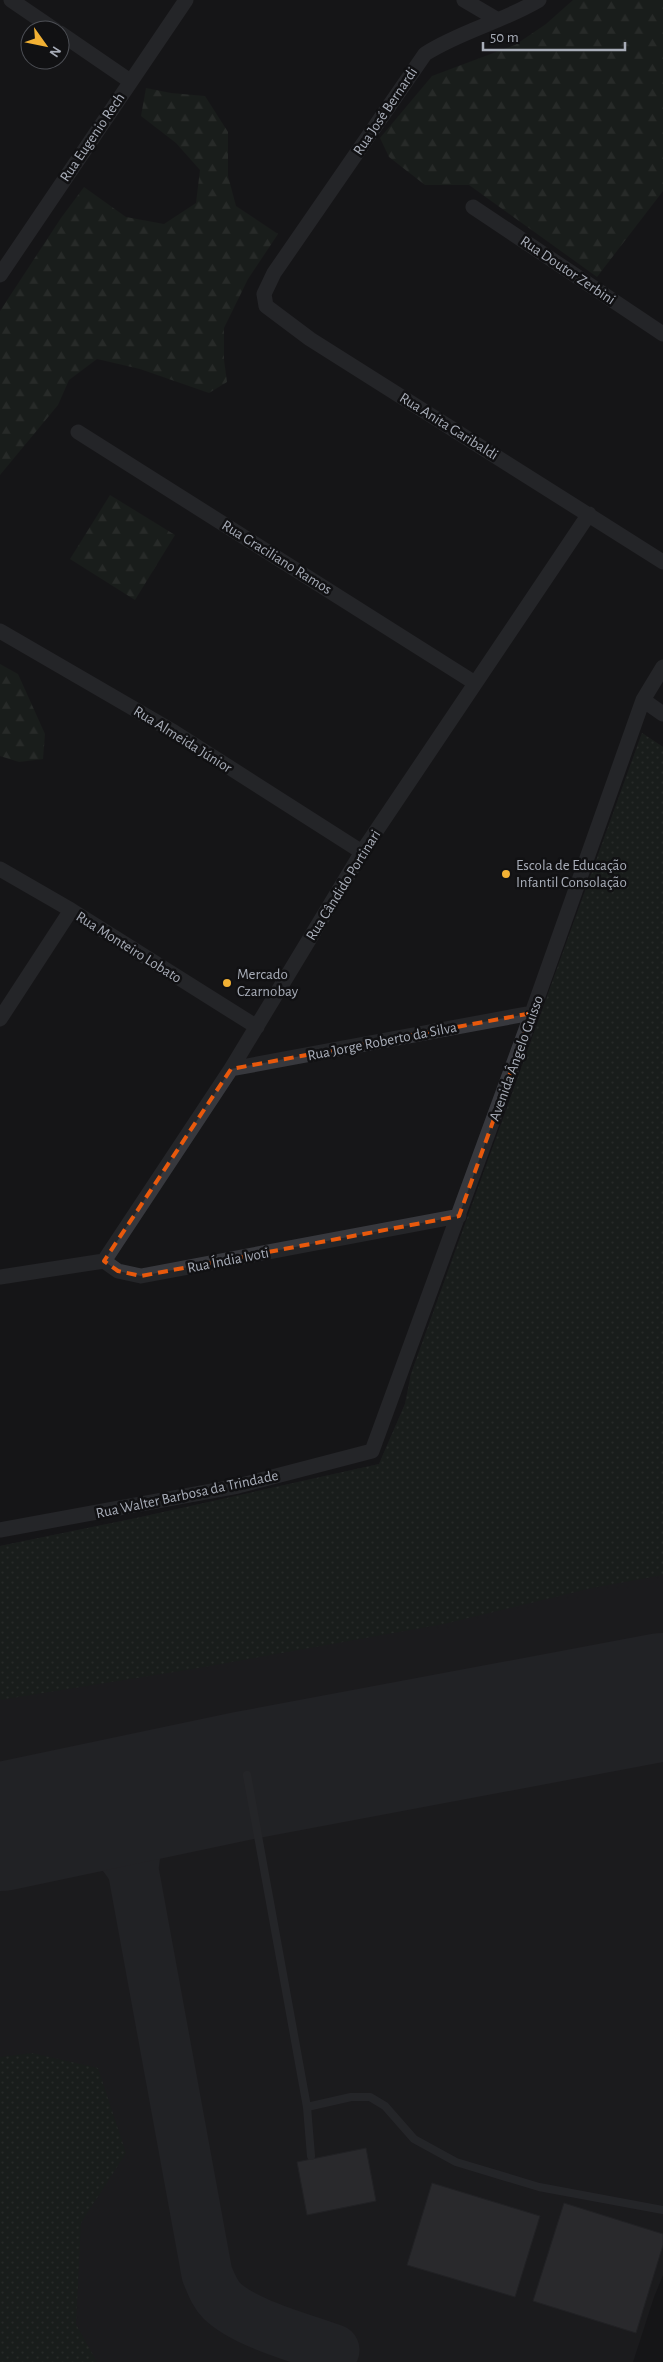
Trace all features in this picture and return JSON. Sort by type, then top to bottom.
[{"type":"street","points":[[11,0],[40,20]]},
{"type":"street","name":"Rua Eugenio Rech","points":[[0,275],[186,0]]},
{"type":"street","points":[[464,0],[498,20]]},
{"type":"street","name":"Rua José Bernardi","points":[[274,273],[425,54],[449,39],[498,20],[539,0]]},
{"type":"street","points":[[70,40],[130,81]]},
{"type":"street","name":"Rua Doutor Zerbini","points":[[473,207],[663,334]]},
{"type":"street","name":"Rua Anita Garibaldi","points":[[274,273],[264,294],[266,306],[310,340],[663,562]]},
{"type":"street","name":"Rua Graciliano Ramos","points":[[78,432],[475,683]]},
{"type":"street","name":"Rua Cândido Portinari","points":[[104,1261],[231,1070],[362,852],[589,514]]},
{"type":"street","name":"Rua Almeida Júnior","points":[[0,630],[174,732],[362,852]]},
{"type":"street","name":"Avenida Ângelo Guisso","points":[[372,1451],[459,1216],[643,700],[663,667]]},
{"type":"street","points":[[643,700],[663,714]]},
{"type":"street","name":"Rua Monteiro Lobato","points":[[0,870],[71,910],[256,1027]]},
{"type":"street","points":[[0,1019],[71,910]]},
{"type":"street","name":"Rua Jorge Roberto da Silva","points":[[231,1070],[532,1013]]},
{"type":"street","name":"Rua Índia Ivoti","points":[[104,1261],[118,1271],[141,1276],[459,1216]]},
{"type":"street","points":[[0,1277],[104,1261]]},
{"type":"street","name":"Rua Walter Barbosa da Trindade","points":[[0,1530],[238,1486],[372,1451]]},
{"type":"lane","points":[[247,1775],[307,2107],[311,2156]]},
{"type":"lane","points":[[307,2107],[351,2097],[370,2097],[385,2106],[414,2139],[456,2162],[539,2187],[663,2210]]},
{"type":"highlighted area","points":[[532,1013],[459,1216],[141,1276],[118,1271],[104,1261],[231,1069]]},
{"type":"shaded area","points":[[642,733],[663,747],[663,2275],[633,2362],[0,2362],[0,1546],[379,1464],[405,1404],[411,1374]]},
{"type":"green space","points":[[573,0],[663,0],[663,191],[597,277],[469,185],[425,185],[389,157],[380,138],[432,76],[515,45],[546,24]]},
{"type":"green space","points":[[146,88],[171,93],[205,96],[228,132],[228,176],[236,206],[278,234],[248,279],[224,328],[224,360],[227,382],[209,393],[140,369],[97,359],[69,380],[58,405],[0,475],[0,311],[61,218],[84,187],[126,217],[164,224],[196,203],[200,170],[176,143],[141,116]]},
{"type":"green space","points":[[110,495],[175,535],[135,600],[70,559]]},
{"type":"green space","points":[[0,664],[18,674],[45,734],[43,759],[19,762],[0,756]]},
{"type":"green space","points":[[642,733],[663,747],[663,1575],[592,1588],[444,1624],[199,1668],[0,1700],[0,1546],[379,1464],[405,1404],[411,1374]]},
{"type":"green space","points":[[32,2053],[98,2068],[126,2153],[81,2223],[76,2324],[97,2362],[0,2362],[0,2057]]},
{"type":"building","points":[[366,2148],[376,2201],[307,2215],[297,2162]]},
{"type":"building","points":[[432,2183],[540,2216],[515,2297],[407,2265]]},
{"type":"building","points":[[564,2203],[663,2234],[663,2245],[636,2333],[533,2301]]},
{"type":"taxiway","points":[[189,1787],[166,1803],[149,1820],[138,1841],[133,1869],[207,2274],[213,2288],[222,2301],[245,2317],[334,2350]]},
{"type":"taxiway","points":[[45,1818],[73,1822],[96,1831],[115,1846],[133,1869]]},
{"type":"runway","points":[[0,1827],[247,1775],[663,1697]]},
{"type":"place","name":"Escola de Educação Infantil Consolação","points":[[506,874]]},
{"type":"place","name":"Mercado Czarnobay","points":[[227,983]]}]
